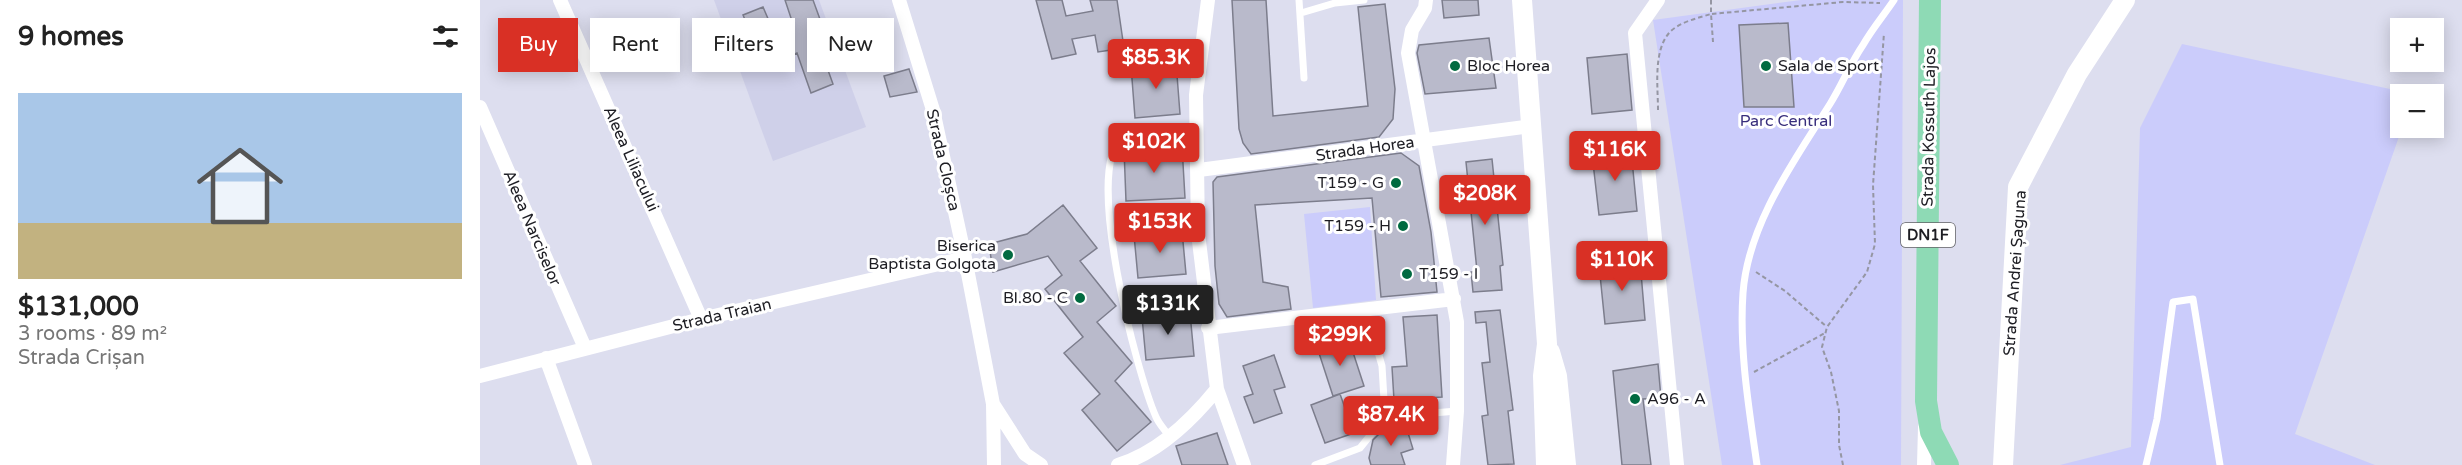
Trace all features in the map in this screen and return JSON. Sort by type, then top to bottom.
[{"type":"main road","name":"Strada Kossuth Lajos","points":[[1930,0],[1926,401],[1931,432],[1948,465]]},
{"type":"main road","name":"Strada Andrei Șaguna","points":[[2003,465],[2018,187],[2077,74],[2125,0]]},
{"type":"main road","points":[[1523,3],[1547,344],[1543,376],[1546,465]]},
{"type":"main road","points":[[1547,344],[1557,376],[1566,465]]},
{"type":"street","name":"Aleea Liliacului","points":[[560,0],[701,319]]},
{"type":"street","name":"Strada Cloșca","points":[[898,0],[933,110],[965,258],[993,404],[994,465]]},
{"type":"street","points":[[1208,0],[1196,95],[1195,130],[1199,170],[1198,233],[1217,389],[1244,465]]},
{"type":"street","points":[[1426,0],[1425,8],[1412,30],[1408,53],[1454,299],[1459,350],[1453,465]]},
{"type":"street","points":[[1658,0],[1635,33],[1677,465]]},
{"type":"street","name":"Aleea Narciselor","points":[[480,107],[585,348]]},
{"type":"street","name":"Strada Horea","points":[[1199,170],[1532,126]]},
{"type":"street","name":"Strada Traian","points":[[480,376],[701,319],[965,258]]},
{"type":"street","points":[[1208,328],[1454,299]]},
{"type":"street","points":[[546,358],[585,465]]},
{"type":"street","points":[[1118,465],[1137,459],[1169,436],[1202,408],[1217,389]]},
{"type":"street","points":[[1924,465],[1926,401]]},
{"type":"street","points":[[993,404],[1025,454],[1041,465]]},
{"type":"lane","points":[[1299,0],[1304,78]]},
{"type":"lane","points":[[1301,14],[1335,3],[1364,0]]},
{"type":"lane","points":[[1757,465],[1746,376],[1743,292],[1748,267],[1761,224],[1796,157],[1863,44],[1893,2]]},
{"type":"lane","points":[[1169,436],[1157,420],[1147,393],[1125,311],[1107,208],[1111,153],[1115,144],[1122,138],[1195,130]]},
{"type":"lane","points":[[2146,465],[2157,419],[2173,302],[2193,299],[2220,465]]},
{"type":"lane","points":[[1315,465],[1360,448],[1384,417],[1382,366],[1365,310]]},
{"type":"lane","points":[[1384,417],[1457,411]]},
{"type":"path","points":[[1711,0],[1713,42]]},
{"type":"path","points":[[1658,117],[1659,58],[1668,33],[1683,23],[1711,14],[1843,2],[1893,2]]},
{"type":"path","points":[[1843,465],[1839,445],[1839,411],[1831,372],[1822,347],[1827,327],[1867,272],[1875,244],[1873,185],[1886,13]]},
{"type":"path","points":[[1748,267],[1785,291],[1827,327]]},
{"type":"path","points":[[1746,376],[1825,333]]},
{"type":"shaded area","points":[[714,0],[819,0],[826,18],[807,18],[807,72],[846,72],[866,127],[773,161],[740,72],[795,72],[795,18],[721,18]]},
{"type":"green space","name":"Parc Central","points":[[1801,0],[1903,0],[1901,465],[1722,465],[1653,20]]},
{"type":"green space","points":[[2182,44],[2390,89],[2390,138],[2399,138],[2295,434],[2375,465],[2060,465],[2131,447],[2140,128]]},
{"type":"green space","points":[[1370,207],[1376,300],[1313,308],[1304,214]]},
{"type":"building","points":[[785,0],[813,0],[820,18],[807,18],[807,72],[829,72],[833,84],[811,93],[797,53],[795,54],[795,18],[791,18]]},
{"type":"building","points":[[1036,0],[1062,0],[1066,16],[1093,11],[1090,0],[1117,0],[1124,48],[1098,52],[1095,35],[1072,39],[1076,54],[1052,59]]},
{"type":"building","points":[[1232,0],[1266,0],[1273,116],[1368,106],[1358,7],[1385,4],[1395,89],[1393,119],[1379,137],[1251,154],[1243,143],[1239,129]]},
{"type":"building","points":[[1442,0],[1478,0],[1479,15],[1444,18]]},
{"type":"building","points":[[763,7],[768,18],[744,18],[743,15]]},
{"type":"building","name":"Sala de Sport","points":[[1788,23],[1794,107],[1744,107],[1739,25]]},
{"type":"building","name":"Bloc Horea","points":[[1489,38],[1496,88],[1425,94],[1417,53],[1419,45]]},
{"type":"building","points":[[1627,54],[1632,110],[1592,114],[1587,58]]},
{"type":"building","points":[[1176,62],[1180,114],[1135,118],[1131,66]]},
{"type":"building","points":[[909,69],[917,92],[890,97],[884,76]]},
{"type":"building","points":[[1182,146],[1185,198],[1126,201],[1124,149]]},
{"type":"building","points":[[1631,150],[1637,211],[1599,215],[1592,154]]},
{"type":"building","points":[[1401,153],[1419,166],[1431,232],[1437,292],[1381,297],[1372,198],[1255,205],[1263,282],[1288,287],[1291,309],[1227,317],[1219,304],[1215,266],[1213,182],[1217,177]]},
{"type":"building","points":[[1492,159],[1503,265],[1500,266],[1502,290],[1473,292],[1471,272],[1477,271],[1466,162]]},
{"type":"building","points":[[1063,205],[1097,248],[1080,261],[1116,306],[1097,322],[1132,363],[1115,381],[1151,422],[1117,451],[1082,410],[1100,394],[1064,353],[1083,337],[1045,289],[1062,275],[1048,256],[993,272],[989,244],[1027,234]]},
{"type":"building","points":[[1182,231],[1186,274],[1138,278],[1134,235]]},
{"type":"building","points":[[1640,261],[1645,320],[1605,324],[1599,265]]},
{"type":"building","points":[[1500,310],[1513,410],[1508,411],[1514,464],[1488,465],[1482,416],[1488,415],[1482,363],[1490,362],[1486,322],[1476,323],[1475,312]]},
{"type":"building","points":[[1190,313],[1194,356],[1146,360],[1142,317]]},
{"type":"building","points":[[1437,315],[1442,397],[1394,400],[1392,367],[1407,366],[1403,317]]},
{"type":"building","points":[[1348,337],[1364,386],[1333,396],[1317,347]]},
{"type":"building","points":[[1274,355],[1285,387],[1274,390],[1282,413],[1254,423],[1244,397],[1253,394],[1243,366]]},
{"type":"building","name":"A96 - A","points":[[1658,364],[1661,398],[1643,399],[1651,465],[1622,465],[1613,371]]},
{"type":"building","points":[[1340,394],[1354,433],[1325,443],[1311,405]]},
{"type":"building","points":[[1405,423],[1413,449],[1401,453],[1405,465],[1371,465],[1369,458],[1373,440],[1379,434]]},
{"type":"building","points":[[1217,433],[1228,465],[1182,465],[1176,446]]},
{"type":"place","name":"Bloc Horea","points":[[1455,66]]},
{"type":"place","name":"Sala de Sport","points":[[1766,66]]},
{"type":"place","name":"T159 - G","points":[[1396,183]]},
{"type":"place","name":"T159 - H","points":[[1403,226]]},
{"type":"place","name":"Biserica Baptista Golgota","points":[[1008,255]]},
{"type":"place","name":"T159 - I","points":[[1407,274]]},
{"type":"place","name":"Bl.80 - C","points":[[1080,298]]},
{"type":"place","name":"A96 - A","points":[[1635,399]]}]
